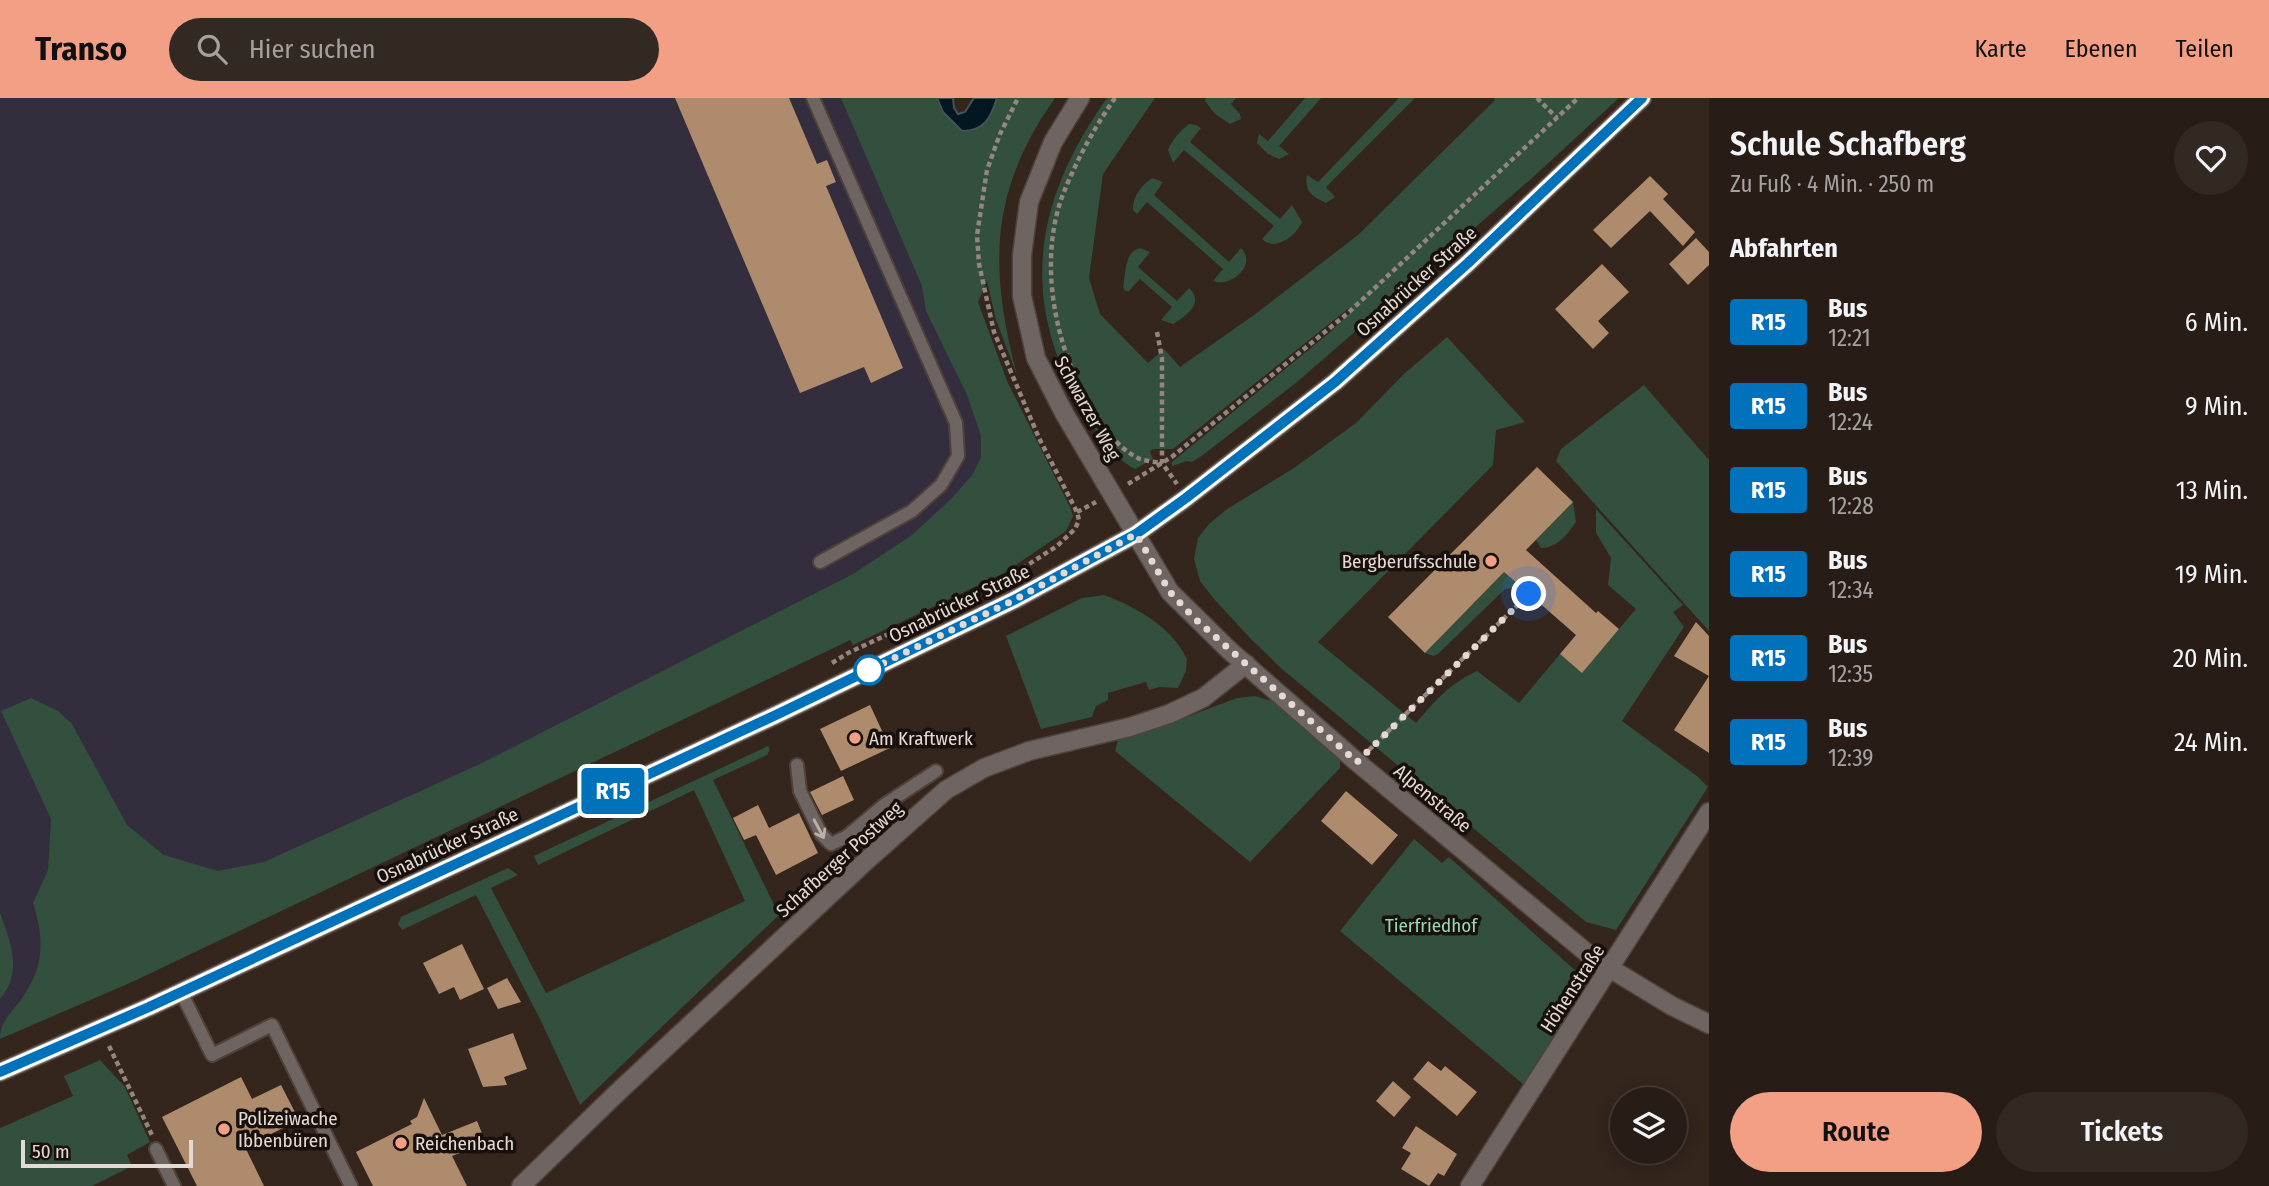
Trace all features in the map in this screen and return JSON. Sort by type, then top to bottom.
[{"type":"main road","name":"Osnabrücker Straße","points":[[0,1072],[181,992],[791,708],[1014,600],[1136,534],[1335,382],[1459,272],[1642,98]]},
{"type":"street","name":"Schwarzer Weg","points":[[1080,98],[1053,142],[1029,202],[1022,255],[1022,296],[1037,358],[1064,413],[1136,534]]},
{"type":"street","name":"Alpenstraße","points":[[1136,534],[1170,592],[1193,617],[1357,762],[1582,949],[1672,1006],[1709,1024]]},
{"type":"street","name":"Schafberger Postweg","points":[[521,1186],[648,1064],[946,790],[984,768],[1029,751],[1130,727],[1169,714],[1203,698],[1246,664]]},
{"type":"street","name":"Höhenstraße","points":[[1470,1186],[1709,812]]},
{"type":"lane","points":[[813,98],[956,423],[958,456],[941,485],[912,511],[820,562]]},
{"type":"lane","points":[[797,765],[800,791],[821,834],[831,844],[846,837],[884,805],[936,771]]},
{"type":"lane","points":[[181,992],[212,1055],[272,1025],[352,1186]]},
{"type":"lane","points":[[156,1149],[174,1186]]},
{"type":"path","points":[[1115,98],[1096,128],[1062,199],[1053,244],[1052,286],[1058,330],[1065,355],[1098,418],[1125,448],[1141,459],[1162,463],[1348,313],[1578,98]]},
{"type":"path","points":[[1537,98],[1557,118]]},
{"type":"path","points":[[1157,332],[1162,358],[1162,463]]},
{"type":"path","points":[[825,668],[848,653],[955,603],[1058,547],[1075,528],[1079,520],[1077,513]]},
{"type":"path","points":[[1357,762],[1529,594]]},
{"type":"path","points":[[100,1029],[155,1139],[156,1149]]},
{"type":"shaded area","points":[[0,98],[932,98],[957,243],[1025,453],[843,644],[0,1039]]},
{"type":"green space","points":[[841,98],[937,98],[937,102],[953,122],[993,110],[997,98],[1055,98],[1033,132],[1017,166],[1001,231],[999,265],[1002,299],[1017,375],[996,320],[987,281],[978,302],[1007,381],[1071,509],[1073,516],[1066,531],[1004,573],[853,645],[850,640],[132,982],[0,1039],[4,1023],[28,989],[38,966],[40,942],[33,903],[48,870],[51,819],[1,711],[31,698],[58,711],[72,724],[127,825],[164,855],[218,871],[264,862],[482,763],[853,574],[912,535],[952,498],[973,474],[981,457],[981,436],[967,395],[926,311],[922,286]]},
{"type":"green space","points":[[1107,98],[1155,98],[1103,174],[1089,278],[1100,314],[1148,363],[1164,349],[1180,367],[1254,315],[1358,235],[1495,100],[1494,98],[1619,98],[1531,179],[1297,382],[1203,455],[1192,462],[1172,466],[1172,462],[1328,334],[1351,312],[1349,308],[1173,449],[1150,451],[1153,459],[1135,469],[1109,448],[1094,429],[1077,399],[1059,359],[1047,320],[1042,282],[1044,244],[1052,207],[1065,171],[1083,134]]},
{"type":"green space","points":[[1206,98],[1236,98],[1231,104],[1241,119],[1230,124],[1215,114],[1205,101]]},
{"type":"green space","points":[[1305,98],[1321,98],[1279,146],[1289,154],[1279,159],[1268,154],[1257,143],[1259,134],[1268,141]]},
{"type":"green space","points":[[1399,98],[1415,98],[1326,187],[1335,197],[1326,203],[1313,196],[1307,186],[1307,175],[1318,182]]},
{"type":"green space","points":[[1189,124],[1201,128],[1190,142],[1280,219],[1292,205],[1302,222],[1290,237],[1279,243],[1267,243],[1262,239],[1274,226],[1184,150],[1173,163],[1168,150]]},
{"type":"green space","points":[[1152,178],[1163,182],[1154,195],[1229,262],[1241,248],[1246,261],[1240,274],[1227,281],[1213,281],[1223,269],[1147,202],[1137,214],[1133,210],[1138,192]]},
{"type":"green space","points":[[1140,248],[1150,252],[1138,267],[1177,301],[1189,288],[1193,294],[1195,299],[1192,309],[1173,324],[1161,320],[1172,307],[1140,279],[1129,291],[1125,291],[1123,287],[1128,258]]},
{"type":"green space","points":[[1447,337],[1525,422],[1496,430],[1493,465],[1318,642],[1416,723],[1451,687],[1477,671],[1519,703],[1560,654],[1582,672],[1636,609],[1608,585],[1611,558],[1596,533],[1596,509],[1683,605],[1673,612],[1684,627],[1622,721],[1708,787],[1616,930],[1586,922],[1282,669],[1251,639],[1200,581],[1194,559],[1198,538],[1209,524],[1227,509],[1294,468],[1356,423],[1405,373]]},
{"type":"green space","points":[[1644,385],[1709,460],[1709,631],[1556,461],[1561,449]]},
{"type":"green space","points":[[1573,502],[1576,522],[1557,543],[1541,548],[1536,540]]},
{"type":"green space","points":[[1504,572],[1517,584],[1513,588],[1505,589],[1438,654],[1433,656],[1425,653]]},
{"type":"green space","points":[[1104,595],[1140,612],[1163,628],[1187,659],[1186,671],[1178,688],[1159,687],[1149,690],[1146,682],[1108,693],[1108,700],[1096,706],[1092,717],[1041,729],[1006,636],[1082,598]]},
{"type":"green space","points":[[1255,696],[1272,701],[1340,760],[1340,768],[1250,862],[1115,751],[1118,740],[1237,698]]},
{"type":"green space","points":[[768,746],[770,749],[767,755],[713,780],[779,915],[580,1105],[541,1021],[476,895],[402,930],[398,924],[401,917],[508,868],[518,875],[491,888],[546,993],[745,901],[694,790],[538,865],[534,856]]},
{"type":"green space","name":"Tierfriedhof","points":[[1414,839],[1442,863],[1449,857],[1587,981],[1584,990],[1523,1084],[1340,931]]},
{"type":"green space","points":[[0,913],[11,946],[13,968],[7,989],[0,999]]},
{"type":"green space","points":[[100,1060],[125,1087],[150,1142],[127,1155],[132,1166],[92,1186],[0,1186],[0,1128],[73,1096],[64,1076]]},
{"type":"water","points":[[937,98],[953,98],[958,114],[965,112],[974,98],[997,98],[982,126],[962,131],[943,112]]},
{"type":"building","points":[[675,98],[789,98],[817,164],[827,160],[836,182],[826,186],[903,368],[871,383],[864,367],[800,393]]},
{"type":"building","points":[[1650,176],[1668,194],[1663,199],[1695,232],[1683,246],[1650,211],[1611,248],[1593,230]]},
{"type":"building","points":[[1696,238],[1709,252],[1709,265],[1688,285],[1669,264]]},
{"type":"building","points":[[1602,264],[1629,292],[1598,321],[1609,333],[1593,349],[1555,309]]},
{"type":"building","name":"Bergberufsschule","points":[[1537,467],[1573,502],[1526,550],[1596,613],[1598,611],[1619,629],[1582,673],[1560,654],[1576,635],[1504,572],[1425,653],[1388,617]]},
{"type":"building","points":[[1696,622],[1709,636],[1709,676],[1674,656]]},
{"type":"building","points":[[1709,676],[1709,753],[1674,730]]},
{"type":"building","name":"Am Kraftwerk","points":[[870,705],[890,748],[841,771],[820,729]]},
{"type":"building","points":[[843,776],[854,800],[822,815],[824,819],[810,792]]},
{"type":"building","points":[[1346,791],[1398,835],[1372,865],[1321,821]]},
{"type":"building","points":[[758,805],[769,828],[799,813],[818,853],[776,875],[756,835],[744,840],[733,818]]},
{"type":"building","points":[[462,944],[484,989],[460,1000],[454,987],[439,994],[423,963]]},
{"type":"building","points":[[507,978],[521,1002],[498,1009],[487,988]]},
{"type":"building","points":[[513,1033],[527,1069],[504,1077],[507,1085],[483,1087],[468,1049]]},
{"type":"building","points":[[1428,1061],[1441,1071],[1445,1066],[1477,1092],[1457,1116],[1413,1079]]},
{"type":"building","name":"Polizeiwache Ibbenbüren","points":[[241,1077],[252,1099],[281,1085],[299,1120],[245,1147],[264,1186],[197,1186],[162,1117]]},
{"type":"building","points":[[1393,1081],[1411,1097],[1394,1117],[1376,1101]]},
{"type":"building","points":[[424,1098],[442,1135],[477,1121],[486,1143],[452,1156],[467,1186],[373,1186],[356,1152],[412,1124],[410,1121],[417,1117]]},
{"type":"building","points":[[1416,1126],[1457,1154],[1444,1176],[1438,1173],[1429,1186],[1401,1169],[1411,1153],[1402,1148]]},
{"type":"bus line","name":"R15","points":[[0,1072],[149,1007],[778,714],[1014,600],[1136,534],[1335,382],[1468,263],[1642,98]]},
{"type":"place","name":"Bergberufsschule","points":[[1491,561]]},
{"type":"place","name":"Am Kraftwerk","points":[[855,738]]},
{"type":"place","name":"Polizeiwache Ibbenbüren","points":[[224,1129]]},
{"type":"place","name":"Reichenbach","points":[[401,1143]]},
{"type":"route","points":[[869,670],[865,672],[1014,600],[1136,534],[1170,592],[1193,617],[1357,762],[1529,594]]}]
